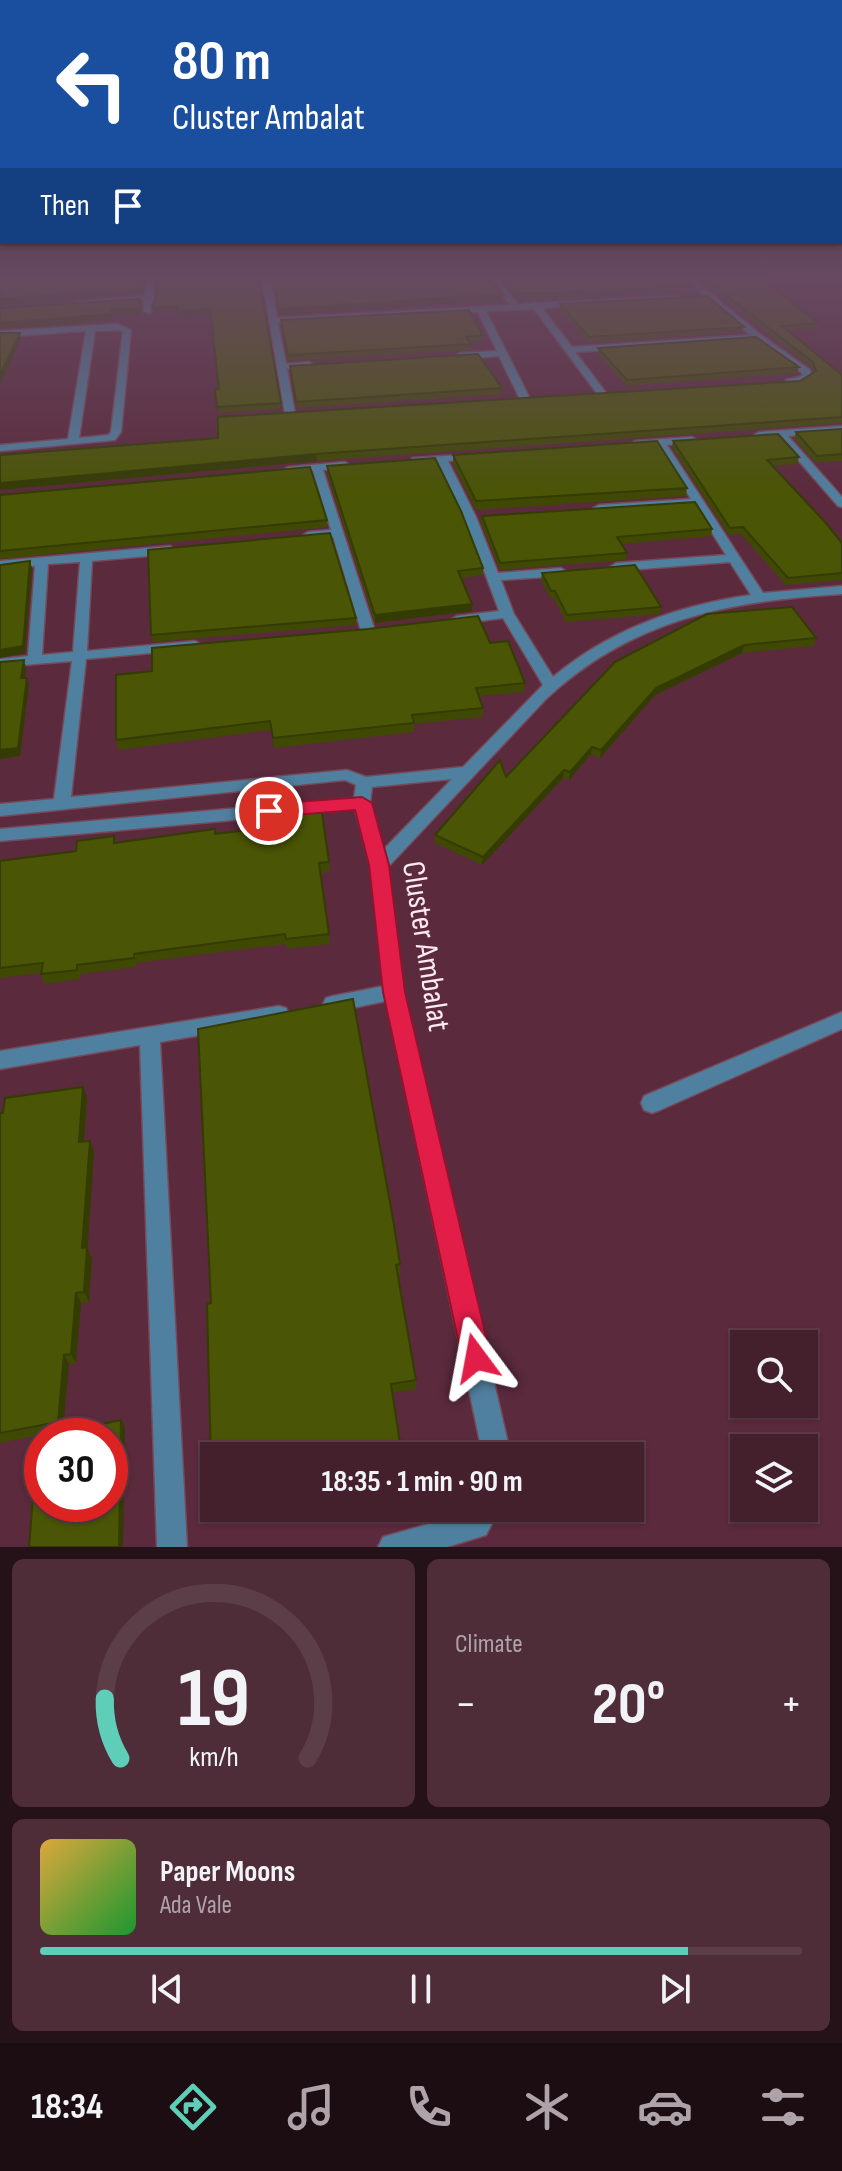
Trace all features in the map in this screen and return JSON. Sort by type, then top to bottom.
[{"type":"street","points":[[73,443],[88,350]]},
{"type":"street","points":[[0,448],[111,438],[116,432],[125,350]]},
{"type":"street","points":[[277,350],[290,414]]},
{"type":"street","points":[[501,350],[525,399]]},
{"type":"street","points":[[569,350],[602,394]]},
{"type":"street","points":[[776,350],[807,372],[807,378],[783,382]]},
{"type":"street","points":[[455,356],[502,353]]},
{"type":"street","points":[[280,367],[328,364]]},
{"type":"street","points":[[587,395],[615,394]]},
{"type":"street","points":[[509,400],[540,398]]},
{"type":"street","points":[[275,415],[305,413]]},
{"type":"street","points":[[750,436],[842,429]]},
{"type":"street","points":[[781,434],[842,504]]},
{"type":"street","points":[[628,444],[705,439]]},
{"type":"street","points":[[660,442],[759,597]]},
{"type":"street","points":[[410,460],[488,455]]},
{"type":"street","points":[[441,458],[470,517],[507,614],[551,686]]},
{"type":"street","points":[[269,472],[363,464]]},
{"type":"street","points":[[317,467],[338,533],[361,632],[384,629]]},
{"type":"street","points":[[591,509],[697,502]]},
{"type":"street","points":[[470,517],[485,516]]},
{"type":"street","points":[[290,537],[338,533]]},
{"type":"street","points":[[0,565],[181,549]]},
{"type":"street","points":[[598,569],[734,558]]},
{"type":"street","points":[[62,804],[80,654],[86,559]]},
{"type":"street","points":[[35,658],[42,561]]},
{"type":"street","points":[[493,577],[568,571]]},
{"type":"street","points":[[379,865],[534,701],[581,661],[632,633],[695,610],[759,597],[842,590]]},
{"type":"street","points":[[446,621],[507,614]]},
{"type":"street","points":[[0,663],[216,643]]},
{"type":"street","points":[[0,835],[363,792],[468,772]]},
{"type":"street","points":[[0,810],[347,775],[363,792]]},
{"type":"street","name":"Cluster Ambalat","points":[[363,792],[379,865],[394,992],[494,1442]]},
{"type":"street","points":[[0,1060],[150,1037],[394,992]]},
{"type":"street","points":[[652,1103],[842,1020]]},
{"type":"street","points":[[150,1037],[172,1547]]},
{"type":"street","points":[[393,1547],[478,1522]]},
{"type":"building","points":[[0,350],[12,350],[0,375]]},
{"type":"building","points":[[215,350],[272,350],[281,403],[217,407],[215,389],[219,389]]},
{"type":"building","points":[[287,350],[368,350],[288,355]]},
{"type":"building","points":[[600,350],[775,350],[799,367],[627,380]]},
{"type":"building","points":[[798,350],[812,350],[842,375],[842,417],[316,454],[0,483],[0,455],[218,438],[218,417],[800,381],[816,371],[813,362]]},
{"type":"building","points":[[478,354],[502,388],[296,402],[290,366]]},
{"type":"building","points":[[842,429],[842,454],[817,456],[796,432]]},
{"type":"building","points":[[778,434],[799,457],[767,460],[842,543],[842,573],[788,578],[743,527],[730,528],[673,441]]},
{"type":"building","points":[[657,441],[687,488],[476,501],[453,455]]},
{"type":"building","points":[[435,458],[461,511],[483,568],[458,571],[472,604],[375,615],[327,466]]},
{"type":"building","points":[[310,467],[327,520],[0,551],[0,495]]},
{"type":"building","points":[[695,502],[712,529],[617,537],[627,553],[500,563],[482,516]]},
{"type":"building","points":[[330,533],[356,618],[151,635],[148,550]]},
{"type":"building","points":[[30,561],[23,646],[0,650],[0,565]]},
{"type":"building","points":[[635,565],[661,607],[567,615],[542,573]]},
{"type":"building","points":[[792,607],[816,638],[744,645],[656,688],[601,750],[592,747],[570,772],[564,770],[483,857],[435,835],[500,760],[506,777],[615,662],[707,614]]},
{"type":"building","points":[[478,616],[490,643],[508,641],[525,683],[476,688],[483,708],[412,715],[414,723],[273,738],[270,721],[116,740],[116,675],[152,671],[152,648]]},
{"type":"building","points":[[24,660],[21,678],[27,678],[18,748],[0,750],[0,662]]},
{"type":"building","points":[[321,806],[329,862],[319,863],[329,934],[286,939],[285,934],[134,954],[134,958],[77,965],[77,970],[41,974],[43,963],[0,968],[0,861],[76,851],[77,841],[114,836],[114,843],[215,829],[215,834],[285,826],[283,809]]},
{"type":"building","points":[[353,999],[393,1219],[400,1264],[396,1265],[416,1380],[391,1384],[400,1442],[210,1442],[207,1304],[211,1303],[198,1029]]},
{"type":"building","points":[[83,1087],[79,1142],[90,1141],[82,1248],[87,1247],[84,1292],[76,1293],[71,1354],[64,1355],[58,1418],[24,1418],[24,1428],[0,1433],[0,1113],[3,1113],[5,1098]]},
{"type":"building","points":[[31,1522],[119,1522],[119,1547],[29,1547]]},
{"type":"route","points":[[269,811],[362,803],[379,865],[394,992],[476,1358]]}]
